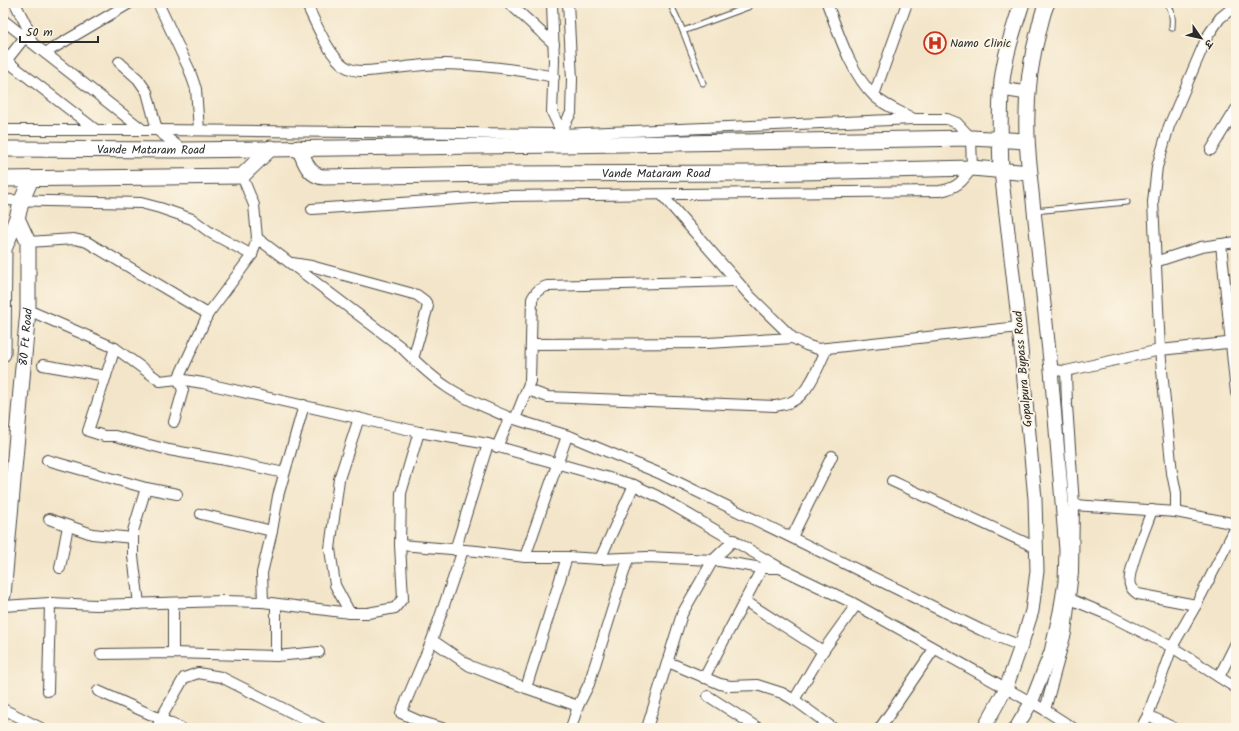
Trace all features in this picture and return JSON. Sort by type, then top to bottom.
[{"type":"main road","name":"Gopalpura Bypass Road","points":[[1002,171],[1000,139],[1002,80],[1010,38],[1022,3]]},
{"type":"main road","points":[[1030,173],[1026,142],[1028,93],[1036,41],[1047,3]]},
{"type":"main road","name":"Vande Mataram Road","points":[[3,149],[183,150],[299,148],[561,137],[971,138],[1026,142]]},
{"type":"main road","points":[[3,179],[242,176],[270,148]]},
{"type":"main road","name":"Vande Mataram Road","points":[[299,148],[311,172],[316,176],[324,177],[495,174],[752,173],[972,168],[1030,173]]},
{"type":"main road","points":[[17,218],[22,200],[32,179]]},
{"type":"main road","name":"80 Ft Road","points":[[3,595],[28,310],[28,242],[17,218]]},
{"type":"main road","name":"80 Ft Road","points":[[3,354],[4,249],[17,218]]},
{"type":"street","points":[[15,3],[27,26],[28,40]]},
{"type":"street","points":[[45,53],[130,3]]},
{"type":"street","points":[[158,3],[189,70],[196,89],[199,130]]},
{"type":"street","points":[[306,3],[327,45],[339,61],[347,68],[361,71],[444,64],[508,68],[554,77]]},
{"type":"street","points":[[509,3],[554,44]]},
{"type":"street","points":[[552,3],[554,77],[552,112],[561,137]]},
{"type":"street","points":[[561,137],[571,113],[572,79],[568,3]]},
{"type":"street","points":[[827,3],[847,54],[856,72],[874,96],[914,119]]},
{"type":"street","points":[[874,96],[907,3]]},
{"type":"street","points":[[1176,512],[1176,493],[1172,473],[1160,350],[1153,202],[1157,167],[1168,126],[1207,37],[1220,18],[1236,5]]},
{"type":"street","points":[[3,20],[143,130]]},
{"type":"street","points":[[28,40],[5,60],[96,130]]},
{"type":"street","points":[[118,62],[138,79],[147,92],[157,130],[183,150]]},
{"type":"street","points":[[1002,89],[1028,93]]},
{"type":"street","points":[[1211,150],[1236,109]]},
{"type":"street","points":[[3,130],[199,130],[561,137],[914,119],[948,119],[957,123],[971,138],[972,168],[961,183],[949,189],[940,191],[503,196],[312,209]]},
{"type":"street","name":"Gopalpura Bypass Road","points":[[984,728],[1006,688],[1021,646],[1032,611],[1037,571],[1035,499],[1019,327],[1002,171]]},
{"type":"street","points":[[1016,728],[1031,703],[1051,652],[1065,582],[1066,550],[1051,370],[1030,173]]},
{"type":"street","points":[[174,422],[183,390],[178,379],[208,314],[252,255],[258,238],[254,205],[242,176]]},
{"type":"street","points":[[662,195],[736,281],[793,338],[806,345],[818,349],[1019,327]]},
{"type":"street","points":[[3,200],[141,204],[160,208],[192,219],[211,233],[252,255]]},
{"type":"street","points":[[258,238],[401,347],[447,387],[476,403],[512,418],[567,436],[662,474],[981,630],[1021,646]]},
{"type":"street","points":[[28,242],[74,239],[86,242],[208,314]]},
{"type":"street","points":[[1156,262],[1201,247],[1236,242]]},
{"type":"street","points":[[1221,244],[1233,342],[1236,393]]},
{"type":"street","points":[[290,263],[310,266],[417,295],[426,301],[428,306],[413,359]]},
{"type":"street","points":[[442,728],[419,721],[401,713],[432,640],[459,550],[493,446],[512,418],[528,390],[530,381],[532,299],[535,292],[547,286],[736,281]]},
{"type":"street","points":[[28,310],[115,348],[160,381],[178,379],[203,383],[419,432],[493,446],[536,456],[558,464],[592,472],[634,485],[657,496],[782,568],[856,605],[1006,688],[1073,728]]},
{"type":"street","points":[[531,344],[708,343],[793,338]]},
{"type":"street","points":[[1051,370],[1066,371],[1160,350],[1233,342]]},
{"type":"street","points":[[115,348],[88,431],[104,436],[115,436],[169,450],[284,472]]},
{"type":"street","points":[[528,390],[548,397],[775,406],[791,402],[801,395],[813,378],[827,348]]},
{"type":"street","points":[[44,365],[106,376]]},
{"type":"street","points":[[1045,710],[1066,633],[1072,572],[1074,506],[1066,371]]},
{"type":"street","points":[[264,602],[262,573],[284,472],[304,405]]},
{"type":"street","points":[[350,613],[335,585],[330,549],[339,479],[359,418]]},
{"type":"street","points":[[3,606],[50,604],[96,605],[264,602],[350,613],[368,613],[395,608],[403,598],[400,545],[401,493],[419,432]]},
{"type":"street","points":[[524,557],[567,436]]},
{"type":"street","points":[[792,537],[832,456]]},
{"type":"street","points":[[47,460],[146,488],[177,494]]},
{"type":"street","points":[[892,481],[1037,548]]},
{"type":"street","points":[[600,559],[634,485]]},
{"type":"street","points":[[139,604],[133,556],[133,531],[146,488]]},
{"type":"street","points":[[1074,506],[1176,512],[1236,524]]},
{"type":"street","points":[[1152,510],[1130,573],[1130,584],[1133,591],[1138,594],[1196,606]]},
{"type":"street","points":[[201,514],[272,531]]},
{"type":"street","points":[[49,519],[92,534],[133,538]]},
{"type":"street","points":[[60,568],[68,526]]},
{"type":"street","points":[[1141,728],[1148,715],[1172,647],[1196,606],[1236,527]]},
{"type":"street","points":[[647,728],[682,614],[713,560],[734,540]]},
{"type":"street","points":[[400,545],[524,557],[600,559],[647,557],[713,560],[762,568],[782,568]]},
{"type":"street","points":[[526,688],[567,557]]},
{"type":"street","points":[[571,728],[578,706],[589,684],[628,559]]},
{"type":"street","points":[[704,678],[762,568]]},
{"type":"street","points":[[1070,599],[1106,614],[1172,647],[1236,688]]},
{"type":"street","points":[[745,601],[823,651]]},
{"type":"street","points":[[173,603],[173,653]]},
{"type":"street","points":[[48,691],[50,604]]},
{"type":"street","points":[[276,604],[276,656]]},
{"type":"street","points":[[794,700],[823,651],[856,605]]},
{"type":"street","points":[[432,640],[470,666],[578,706]]},
{"type":"street","points":[[1219,677],[1236,643]]},
{"type":"street","points":[[880,728],[934,649]]},
{"type":"street","points":[[101,654],[173,653],[276,656],[319,652]]},
{"type":"street","points":[[668,662],[720,684],[730,686],[757,685],[770,688],[794,700],[834,728]]},
{"type":"street","points":[[159,723],[184,678],[198,673],[221,677],[320,728]]},
{"type":"street","points":[[98,691],[159,723],[181,728]]},
{"type":"street","points":[[708,696],[758,728]]},
{"type":"street","points":[[3,709],[41,728]]},
{"type":"street","points":[[1148,715],[1174,728]]},
{"type":"lane","points":[[670,3],[683,31],[703,83]]},
{"type":"lane","points":[[1167,3],[1173,17],[1172,28]]},
{"type":"lane","points":[[683,31],[748,7]]},
{"type":"lane","points":[[1034,212],[1127,202]]},
{"type":"place","name":"Namo Clinic","points":[[935,43]]}]
